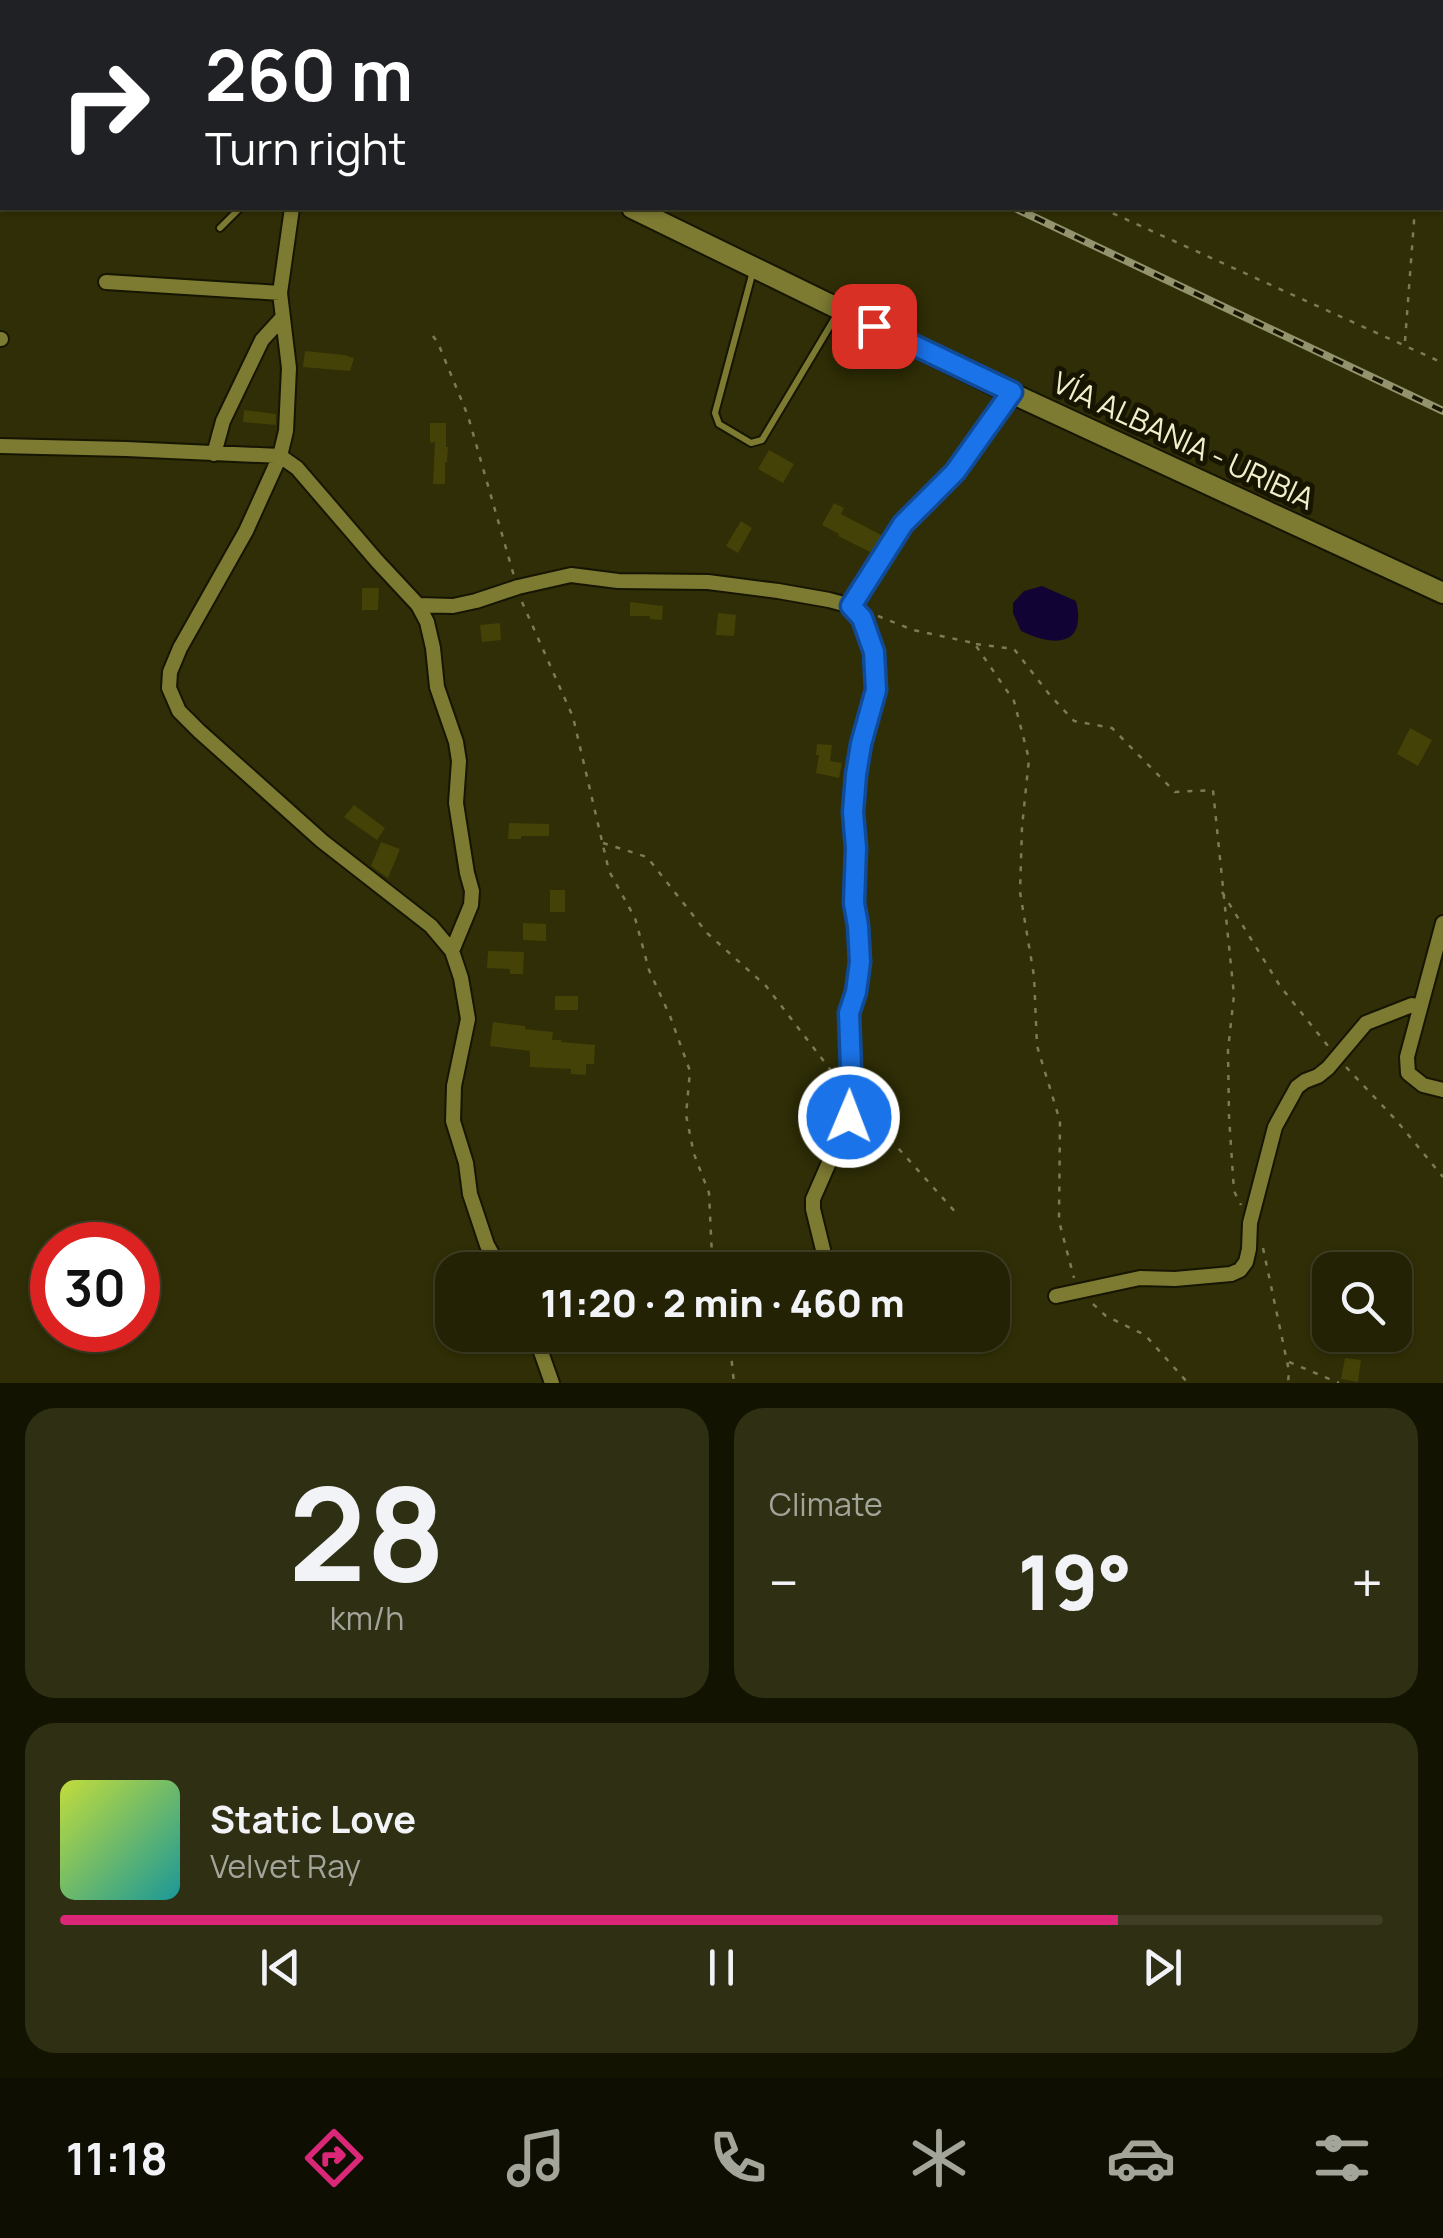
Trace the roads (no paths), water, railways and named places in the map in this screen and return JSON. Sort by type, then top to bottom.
[{"type":"main road","name":"VÍA ALBANIA - URIBIA","points":[[636,210],[1443,594]]},
{"type":"street","points":[[292,210],[280,293],[288,368],[286,431],[280,456],[246,531],[180,648],[170,672],[170,688],[178,710],[199,732],[322,841],[431,926],[452,952],[468,1020],[454,1086],[453,1121],[466,1163],[470,1194],[491,1252]]},
{"type":"street","points":[[106,282],[280,293]]},
{"type":"street","points":[[214,454],[222,421],[262,340],[282,318]]},
{"type":"street","points":[[851,606],[903,524],[955,472],[1012,392]]},
{"type":"street","points":[[0,446],[280,456],[298,468],[418,604],[427,622],[437,687],[456,742],[456,802],[472,891],[472,904],[452,952]]},
{"type":"street","points":[[418,604],[453,606],[476,602],[571,575],[618,581],[708,582],[830,600],[851,606],[862,618],[874,652],[876,690],[858,760],[853,812],[854,903],[860,962],[849,1013],[852,1096],[849,1117],[813,1198],[824,1252]]},
{"type":"street","points":[[1443,923],[1407,1057],[1408,1073],[1423,1084],[1443,1090]]},
{"type":"street","points":[[1056,1296],[1140,1278],[1231,1274],[1240,1270],[1246,1262],[1250,1223],[1275,1127],[1289,1098],[1297,1087],[1318,1076],[1338,1058],[1366,1024],[1412,1005],[1420,1007]]},
{"type":"street","points":[[541,1352],[552,1383]]},
{"type":"lane","points":[[220,228],[238,210]]},
{"type":"lane","points":[[754,266],[715,413],[719,424],[751,443],[762,440],[840,310]]},
{"type":"railway","points":[[1019,210],[1443,411]]}]
